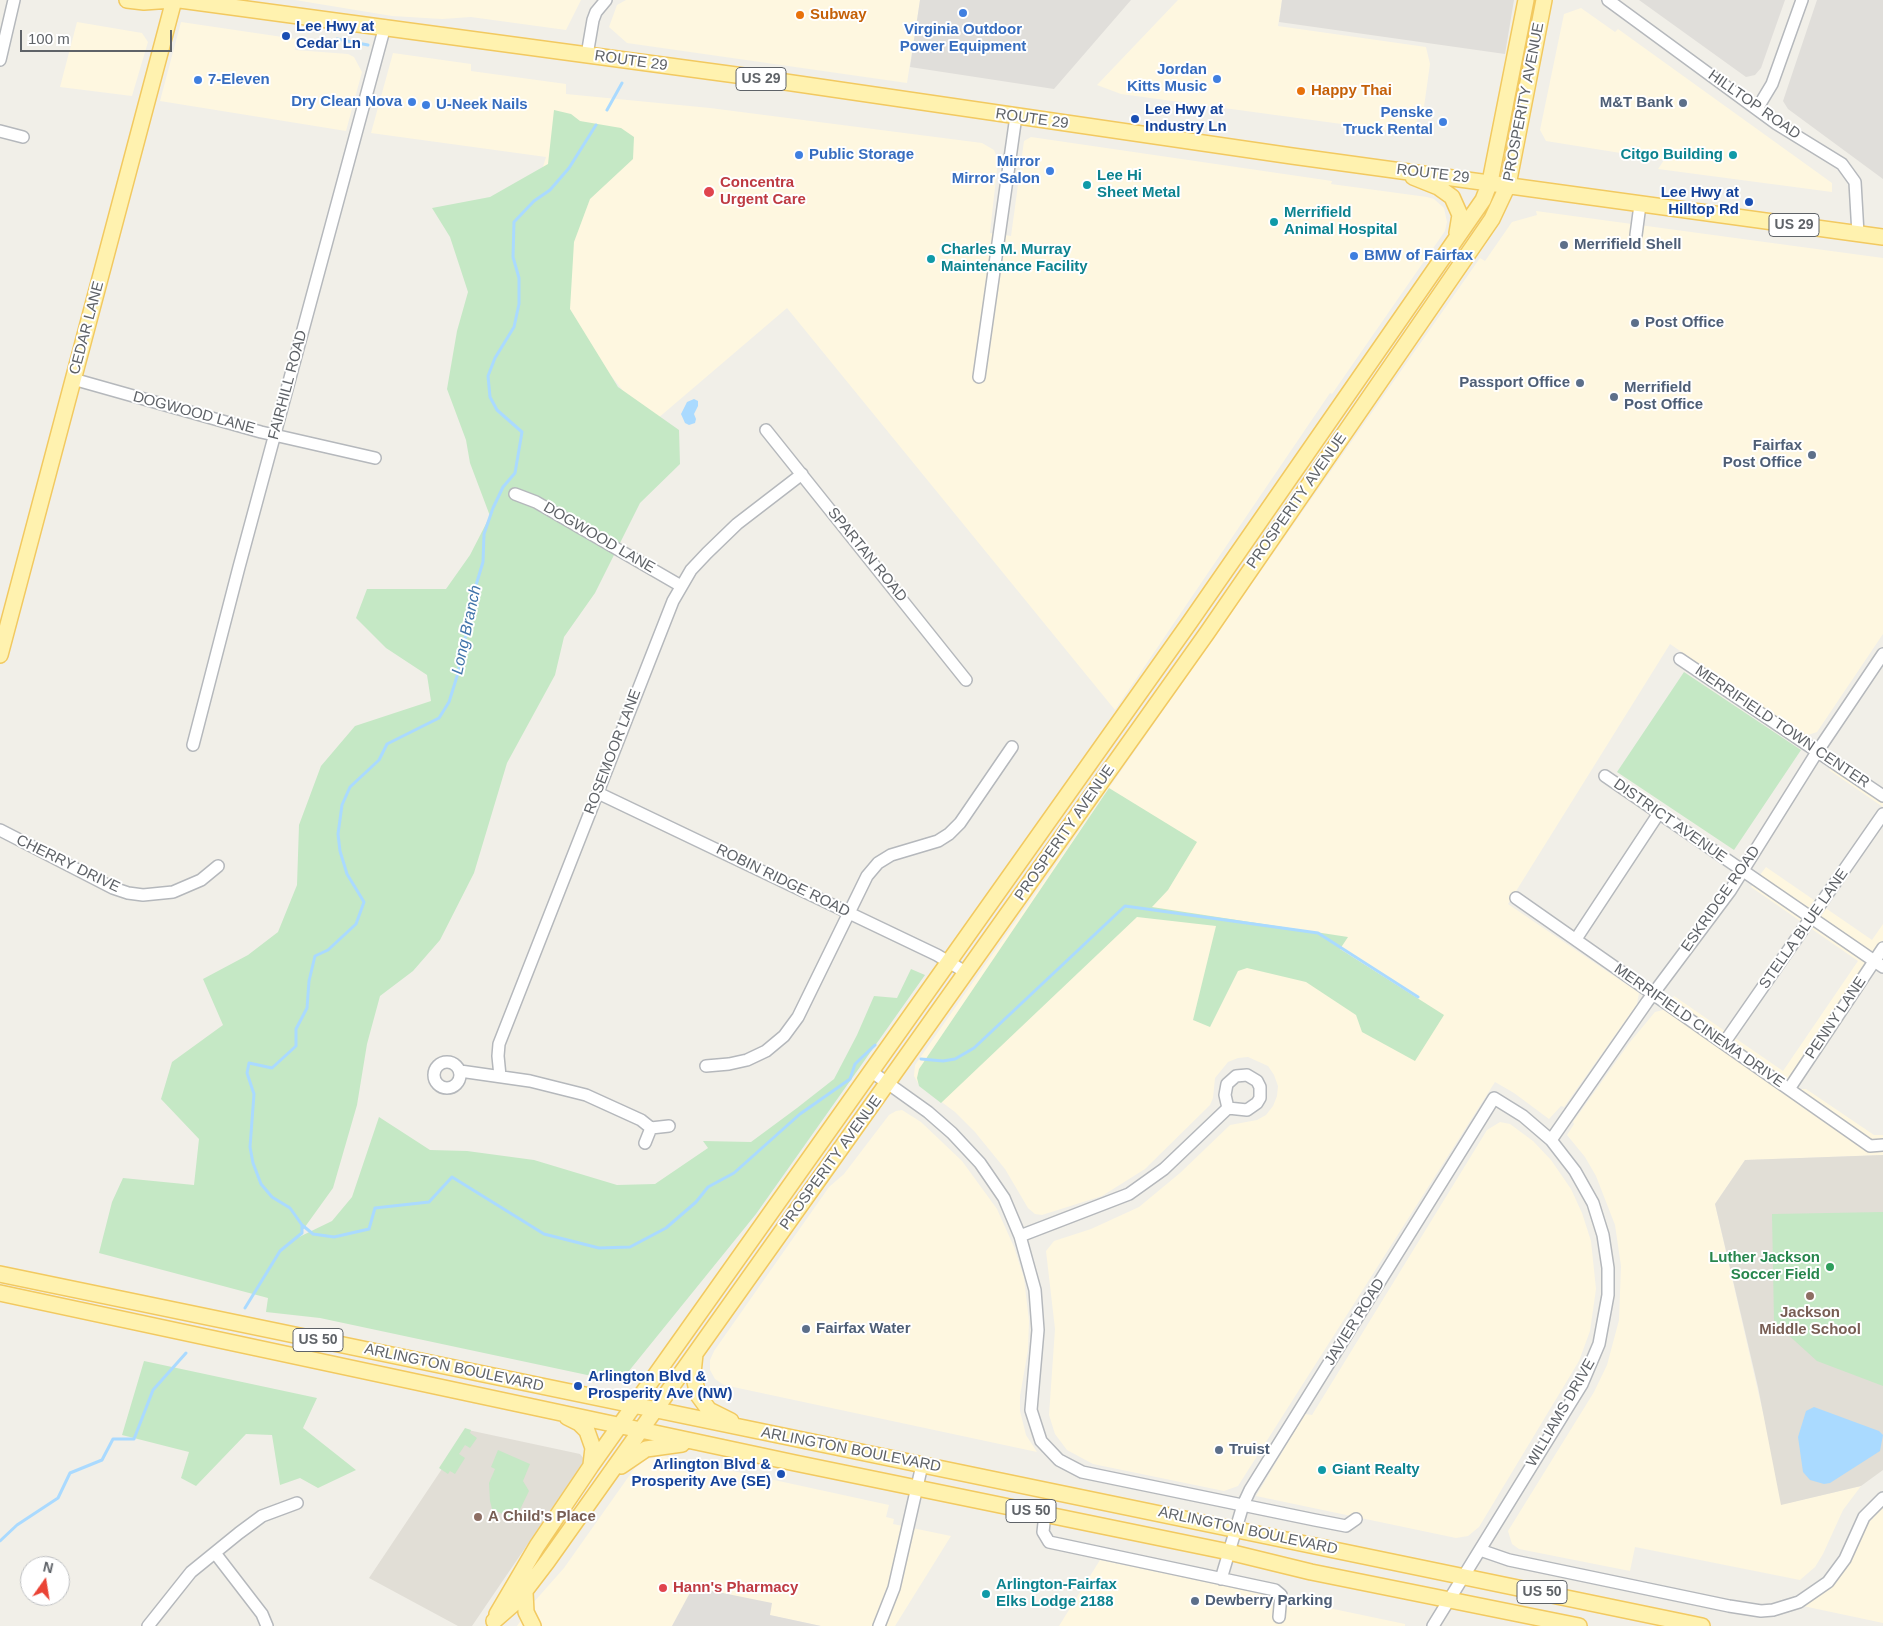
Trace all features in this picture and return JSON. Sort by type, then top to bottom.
[{"type":"main road","points":[[127,0],[144,2],[173,0]]},
{"type":"main road","name":"CEDAR LANE","points":[[0,655],[173,0]]},
{"type":"main road","name":"ROUTE 29","points":[[180,0],[385,26],[1490,182],[1640,205],[1883,237]]},
{"type":"main road","name":"PROSPERITY AVENUE","points":[[495,1624],[537,1546],[591,1466],[950,962],[1482,200],[1490,182],[1526,0]]},
{"type":"main road","name":"PROSPERITY AVENUE","points":[[495,1624],[525,1592],[967,973],[1207,633],[1492,219],[1508,185],[1545,2]]},
{"type":"main road","points":[[1396,170],[1438,187],[1455,201],[1459,220],[1458,231],[1450,247]]},
{"type":"main road","name":"ARLINGTON BOULEVARD","points":[[0,1274],[765,1433],[1236,1528],[1702,1626]]},
{"type":"main road","name":"ARLINGTON BOULEVARD","points":[[0,1293],[706,1444],[1230,1552],[1311,1572],[1579,1626]]},
{"type":"main road","points":[[696,1353],[693,1378],[696,1390],[704,1405],[721,1417],[765,1433]]},
{"type":"main road","points":[[550,1410],[576,1422],[587,1431],[593,1448],[591,1466]]},
{"type":"main road","points":[[608,1476],[646,1449],[660,1445],[706,1444]]},
{"type":"main road","points":[[525,1592],[526,1612],[533,1626]]},
{"type":"main road","points":[[1515,1612],[1538,1626]]},
{"type":"street","points":[[0,60],[14,0]]},
{"type":"street","points":[[587,55],[593,20],[596,12],[606,0]]},
{"type":"street","name":"HILLTOP ROAD","points":[[1608,0],[1757,109],[1842,164],[1855,182],[1858,234]]},
{"type":"street","points":[[1757,109],[1772,84],[1802,0]]},
{"type":"street","name":"FAIRHILL ROAD","points":[[194,745],[274,435],[385,26]]},
{"type":"street","points":[[979,377],[1016,116]]},
{"type":"street","points":[[0,131],[23,137]]},
{"type":"street","points":[[1636,235],[1640,205]]},
{"type":"street","name":"DOGWOOD LANE","points":[[73,379],[274,435],[375,458]]},
{"type":"street","name":"SPARTAN ROAD","points":[[766,430],[966,680]]},
{"type":"street","name":"ROSEMOOR LANE","points":[[500,1076],[499,1044],[660,631],[681,586],[691,570],[727,533],[802,474]]},
{"type":"street","name":"DOGWOOD LANE","points":[[515,494],[536,502],[681,586]]},
{"type":"street","name":"ESKRIDGE ROAD","points":[[1551,1140],[1742,872],[1817,752],[1883,654]]},
{"type":"street","name":"MERRIFIELD TOWN CENTER","points":[[1680,659],[1883,796]]},
{"type":"street","points":[[706,1066],[747,1060],[766,1051],[784,1036],[798,1016],[867,876],[878,864],[891,855],[938,841],[960,823],[1012,747]]},
{"type":"street","name":"DISTRICT AVENUE","points":[[1605,776],[1878,964]]},
{"type":"street","name":"ROBIN RIDGE ROAD","points":[[598,792],[950,962],[967,973]]},
{"type":"street","points":[[1576,939],[1660,813]]},
{"type":"street","name":"STELLA BLUE LANE","points":[[1724,1043],[1883,814]]},
{"type":"street","name":"CHERRY DRIVE","points":[[0,830],[113,888],[128,893],[143,895],[173,892],[201,880],[218,866]]},
{"type":"street","name":"MERRIFIELD CINEMA DRIVE","points":[[1516,898],[1870,1146],[1883,1146]]},
{"type":"street","name":"PENNY LANE","points":[[1789,1089],[1878,964],[1883,948]]},
{"type":"street","points":[[460,1071],[500,1076],[586,1095],[641,1120],[651,1128],[669,1126]]},
{"type":"street","points":[[872,1072],[940,1122],[972,1154],[1004,1198],[1020,1236],[1037,1306],[1037,1349],[1031,1410],[1041,1441],[1059,1460],[1082,1472],[1340,1525],[1350,1525],[1356,1519]]},
{"type":"street","name":"WILLIAMS DRIVE","points":[[1434,1626],[1582,1384],[1599,1344],[1605,1320],[1608,1268],[1603,1235],[1593,1203],[1575,1171],[1551,1140],[1523,1116],[1494,1098]]},
{"type":"street","name":"JAVIER ROAD","points":[[1222,1579],[1243,1505],[1258,1476],[1494,1098]]},
{"type":"street","points":[[1020,1236],[1129,1194],[1164,1169],[1228,1108]]},
{"type":"street","points":[[645,1143],[651,1128]]},
{"type":"street","points":[[879,1626],[894,1588],[922,1464]]},
{"type":"street","points":[[1480,1550],[1509,1560],[1761,1611],[1785,1607],[1799,1602],[1818,1591],[1837,1572],[1864,1517],[1883,1498]]},
{"type":"street","points":[[148,1626],[191,1572],[262,1516],[297,1503]]},
{"type":"street","points":[[1045,1514],[1043,1532],[1049,1542],[1279,1593],[1282,1600],[1278,1617]]},
{"type":"street","points":[[215,1553],[262,1614],[267,1626]]},
{"type":"shaded area","points":[[295,0],[581,0],[566,30],[471,17],[442,19],[392,16]]},
{"type":"shaded area","points":[[626,0],[920,0],[907,83],[627,43],[609,27],[617,5]]},
{"type":"shaded area","points":[[920,0],[1131,0],[1054,89],[910,67]]},
{"type":"shaded area","points":[[1178,0],[1282,0],[1278,26],[1426,47],[1430,64],[1423,114],[1418,114],[1415,134],[1121,94],[1097,85]]},
{"type":"shaded area","points":[[1282,0],[1514,0],[1505,54],[1279,22]]},
{"type":"shaded area","points":[[1639,0],[1785,0],[1761,68],[1755,75],[1746,77]]},
{"type":"shaded area","points":[[1817,0],[1883,0],[1883,179],[1788,109],[1783,101]]},
{"type":"shaded area","points":[[1581,8],[1615,32],[1618,29],[1832,183],[1832,192],[1658,169],[1664,160],[1546,141],[1540,130],[1564,14]]},
{"type":"shaded area","points":[[77,22],[142,33],[148,42],[132,96],[60,87]]},
{"type":"shaded area","points":[[181,22],[296,39],[295,50],[348,54],[354,57],[362,72],[346,131],[160,101]]},
{"type":"shaded area","points":[[393,53],[471,64],[471,71],[566,84],[566,94],[710,108],[982,143],[994,150],[998,160],[990,233],[1011,236],[1024,141],[1031,137],[1332,181],[1331,184],[1427,197],[1434,199],[1444,208],[1447,222],[1445,231],[1332,394],[1330,393],[1115,710],[787,308],[650,425],[516,255],[546,157],[371,133]]},
{"type":"shaded area","points":[[1536,211],[1883,258],[1883,634],[1817,732],[1805,736],[1670,644],[1508,904],[1639,993],[1637,1004],[1564,1107],[1561,1106],[1549,1119],[1514,1093],[1495,1082],[1238,1486],[1224,1491],[1093,1464],[1067,1450],[1055,1434],[1049,1415],[1055,1329],[1046,1251],[1054,1241],[1091,1229],[1139,1207],[1180,1173],[1230,1125],[1257,1120],[1266,1115],[1273,1106],[1277,1096],[1278,1086],[1274,1075],[1268,1066],[1248,1057],[1228,1062],[1215,1078],[1213,1098],[1210,1105],[1145,1169],[1102,1196],[1042,1215],[1035,1214],[1028,1208],[1005,1169],[975,1132],[955,1112],[919,1085],[914,1076],[915,1065],[1480,258],[1485,261],[1512,222],[1537,215]],"holes":[[[1338,946],[1354,958],[1292,947]]]},
{"type":"shaded area","points":[[1838,758],[1883,789],[1883,807],[1829,770]]},
{"type":"shaded area","points":[[1766,867],[1872,940],[1883,924],[1883,972],[1875,970],[1798,1084],[1800,1089],[1806,1089],[1874,1135],[1883,1135],[1883,1155],[1745,1160],[1715,1204],[1784,1504],[1861,1486],[1843,1510],[1815,1567],[1800,1580],[1635,1547],[1630,1571],[1519,1549],[1512,1544],[1508,1531],[1594,1392],[1607,1365],[1619,1320],[1621,1266],[1615,1225],[1596,1176],[1585,1157],[1567,1135],[1574,1124],[1573,1122],[1630,1042],[1655,1012],[1663,1010],[1674,996],[1783,1071],[1858,961],[1751,887]]},
{"type":"shaded area","points":[[902,1110],[921,1122],[962,1161],[997,1209],[1014,1247],[1024,1278],[1029,1321],[1028,1350],[1020,1396],[1020,1411],[1026,1435],[1037,1452],[724,1385],[715,1379],[710,1370],[710,1360],[714,1351],[829,1187],[844,1174],[889,1115]]},
{"type":"shaded area","points":[[1500,1122],[1510,1124],[1533,1141],[1551,1160],[1571,1189],[1582,1213],[1591,1241],[1596,1289],[1590,1331],[1579,1361],[1479,1527],[1468,1536],[1456,1538],[1256,1496],[1305,1414],[1312,1415],[1487,1130]]},
{"type":"shaded area","name":"Jackson Middle School","points":[[1883,1155],[1883,1470],[1861,1486],[1781,1505],[1758,1387],[1715,1204],[1745,1160]]},
{"type":"shaded area","name":"A Child's Place","points":[[468,1430],[580,1454],[585,1460],[472,1626],[458,1626],[369,1578]]},
{"type":"shaded area","points":[[664,1456],[889,1505],[886,1517],[894,1519],[893,1524],[951,1536],[895,1626],[821,1626],[769,1615],[771,1604],[694,1587],[672,1626],[517,1626],[533,1603],[564,1568],[634,1469],[647,1459]]},
{"type":"shaded area","points":[[1883,1507],[1883,1623],[1803,1606],[1827,1589],[1864,1528]]},
{"type":"shaded area","points":[[1100,1560],[1405,1624],[1405,1626],[1059,1626]]},
{"type":"shaded area","points":[[693,1587],[772,1603],[770,1615],[821,1626],[672,1626]]},
{"type":"green space","points":[[554,110],[571,114],[580,121],[621,128],[634,137],[633,159],[590,199],[574,242],[570,309],[618,387],[679,430],[680,464],[640,503],[595,593],[564,637],[555,675],[507,763],[474,873],[440,940],[413,971],[380,996],[367,1044],[357,1105],[333,1188],[297,1238],[332,1221],[352,1197],[379,1117],[430,1150],[467,1151],[534,1160],[617,1185],[655,1184],[708,1148],[703,1141],[751,1142],[797,1108],[834,1079],[857,1035],[874,996],[897,998],[911,969],[925,975],[756,1214],[620,1382],[320,1318],[266,1312],[268,1298],[99,1253],[112,1202],[123,1178],[194,1185],[199,1139],[161,1099],[172,1062],[223,1025],[203,979],[248,955],[278,932],[297,885],[299,825],[321,766],[355,726],[431,701],[427,675],[386,648],[356,618],[367,589],[446,589],[470,555],[490,516],[470,463],[466,440],[447,389],[457,331],[468,292],[450,237],[432,208],[490,197],[548,164]]},
{"type":"green space","points":[[1684,672],[1801,750],[1734,850],[1617,772]]},
{"type":"green space","points":[[1109,788],[1197,842],[1168,890],[1152,907],[1348,937],[1340,949],[1444,1015],[1415,1061],[1362,1032],[1356,1015],[1306,982],[1247,968],[1238,971],[1210,1027],[1193,1020],[1216,926],[1137,917],[941,1103],[919,1086],[917,1078],[919,1069]]},
{"type":"green space","name":"Luther Jackson Soccer Field","points":[[1883,1212],[1883,1386],[1817,1361],[1774,1322],[1772,1214]]},
{"type":"green space","points":[[144,1361],[317,1398],[303,1428],[356,1470],[318,1488],[300,1478],[280,1485],[272,1435],[246,1434],[196,1486],[181,1478],[189,1452],[122,1435]]},
{"type":"green space","points":[[465,1428],[471,1430],[470,1433],[477,1438],[470,1448],[465,1445],[459,1454],[465,1458],[455,1474],[450,1471],[448,1474],[439,1468]]},
{"type":"green space","points":[[498,1450],[530,1464],[523,1481],[529,1491],[515,1520],[492,1509],[490,1501],[489,1483],[495,1469],[491,1467]]},
{"type":"water","points":[[694,399],[698,401],[694,414],[696,419],[695,423],[689,425],[685,423],[681,414],[687,402]]},
{"type":"water","points":[[1814,1407],[1879,1431],[1883,1435],[1880,1451],[1830,1483],[1824,1484],[1810,1480],[1803,1472],[1798,1437],[1806,1411]]},
{"type":"waterway","points":[[337,39],[368,45]]},
{"type":"waterway","name":"Long Branch","points":[[607,110],[622,83]]},
{"type":"waterway","name":"Long Branch","points":[[596,125],[569,168],[550,190],[534,201],[514,222],[513,257],[519,278],[519,304],[514,327],[495,358],[488,376],[490,397],[497,410],[522,432],[515,473],[503,487],[484,534],[483,562],[473,595],[473,617],[459,654],[459,670],[449,702],[439,718],[387,744],[379,760],[350,787],[342,805],[338,834],[340,851],[347,874],[364,902],[356,924],[328,950],[315,956],[309,981],[307,1008],[296,1029],[296,1046],[272,1068],[249,1063],[247,1073],[254,1094],[250,1147],[253,1163],[261,1184],[272,1197],[290,1208],[302,1225],[313,1234],[334,1237],[369,1229],[375,1208],[429,1202],[452,1177],[544,1234],[599,1248],[630,1247],[666,1228],[696,1202],[708,1187],[734,1173],[800,1114],[850,1079],[855,1064],[875,1045]]},
{"type":"waterway","points":[[921,1059],[943,1061],[955,1059],[974,1048],[1125,906],[1318,933],[1418,997]]},
{"type":"waterway","points":[[245,1308],[280,1251],[302,1233],[302,1226]]},
{"type":"waterway","name":"Long Branch","points":[[0,1541],[17,1525],[58,1498],[70,1473],[102,1460],[113,1439],[134,1439],[153,1390],[186,1353]]},
{"type":"place","name":"Virginia Outdoor Power Equipment","points":[[963,13]]},
{"type":"place","name":"Subway","points":[[800,15]]},
{"type":"place","name":"Lee Hwy at Cedar Ln","points":[[286,36]]},
{"type":"place","name":"Jordan Kitts Music","points":[[1217,79]]},
{"type":"place","name":"7-Eleven","points":[[198,80]]},
{"type":"place","name":"Happy Thai","points":[[1301,91]]},
{"type":"place","name":"Dry Clean Nova","points":[[412,102]]},
{"type":"place","name":"M&T Bank","points":[[1683,103]]},
{"type":"place","name":"U-Neek Nails","points":[[426,105]]},
{"type":"place","name":"Lee Hwy at Industry Ln","points":[[1135,119]]},
{"type":"place","name":"Penske Truck Rental","points":[[1443,122]]},
{"type":"place","name":"Public Storage","points":[[799,155]]},
{"type":"place","name":"Citgo Building","points":[[1733,155]]},
{"type":"place","name":"Mirror Mirror Salon","points":[[1050,171]]},
{"type":"place","name":"Lee Hi Sheet Metal","points":[[1087,185]]},
{"type":"place","name":"Concentra Urgent Care","points":[[709,192]]},
{"type":"place","name":"Lee Hwy at Hilltop Rd","points":[[1749,202]]},
{"type":"place","name":"Merrifield Animal Hospital","points":[[1274,222]]},
{"type":"place","name":"Merrifield Shell","points":[[1564,245]]},
{"type":"place","name":"BMW of Fairfax","points":[[1354,256]]},
{"type":"place","name":"Charles M. Murray Maintenance Facility","points":[[931,259]]},
{"type":"place","name":"Post Office","points":[[1635,323]]},
{"type":"place","name":"Passport Office","points":[[1580,383]]},
{"type":"place","name":"Merrifield Post Office","points":[[1614,397]]},
{"type":"place","name":"Fairfax Post Office","points":[[1812,455]]},
{"type":"place","name":"Luther Jackson Soccer Field","points":[[1830,1267]]},
{"type":"place","name":"Jackson Middle School","points":[[1810,1296]]},
{"type":"place","name":"Fairfax Water","points":[[806,1329]]},
{"type":"place","name":"Arlington Blvd & Prosperity Ave (NW)","points":[[578,1386]]},
{"type":"place","name":"Truist","points":[[1219,1450]]},
{"type":"place","name":"Giant Realty","points":[[1322,1470]]},
{"type":"place","name":"Arlington Blvd & Prosperity Ave (SE)","points":[[781,1474]]},
{"type":"place","name":"A Child's Place","points":[[478,1517]]},
{"type":"place","name":"Hann's Pharmacy","points":[[663,1588]]},
{"type":"place","name":"Arlington-Fairfax Elks Lodge 2188","points":[[986,1594]]},
{"type":"place","name":"Dewberry Parking","points":[[1195,1601]]}]
